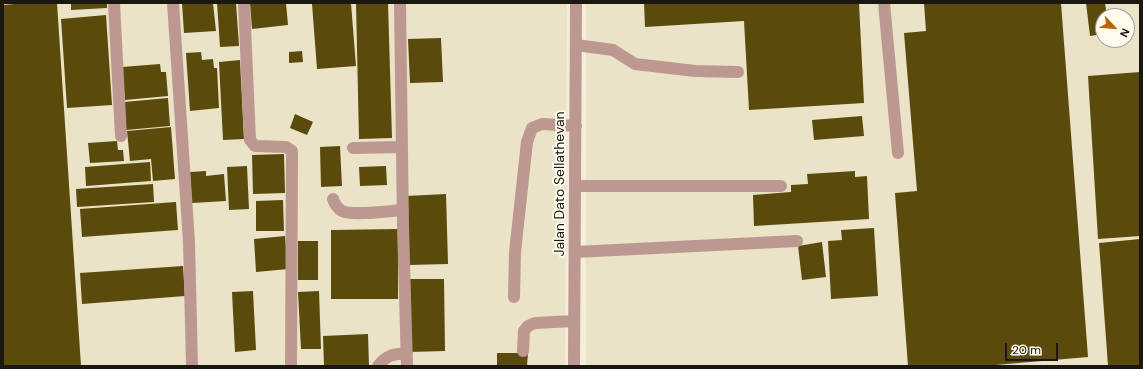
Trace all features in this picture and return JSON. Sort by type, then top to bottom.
[{"type":"street","points":[[114,3],[121,136]]},
{"type":"street","points":[[173,3],[189,242],[192,366]]},
{"type":"street","points":[[244,3],[250,140],[255,146],[286,147],[292,151],[291,366]]},
{"type":"street","points":[[400,3],[407,366]]},
{"type":"street","name":"Jalan Dato Sellathevan","points":[[574,366],[574,322],[581,252],[575,186],[576,3]]},
{"type":"street","points":[[884,3],[898,153]]},
{"type":"street","points":[[576,45],[613,50],[635,64],[695,71],[738,72]]},
{"type":"street","points":[[514,297],[515,252],[527,142],[532,128],[542,124],[576,126]]},
{"type":"street","points":[[353,148],[402,147]]},
{"type":"street","points":[[575,186],[781,186]]},
{"type":"street","points":[[333,199],[340,211],[351,214],[403,210]]},
{"type":"street","points":[[581,252],[798,241]]},
{"type":"street","points":[[524,351],[524,331],[528,326],[535,323],[574,322]]},
{"type":"street","points":[[378,366],[383,360],[395,354],[407,353]]},
{"type":"shaded area","points":[[3,3],[567,3],[565,366],[3,366]]},
{"type":"shaded area","points":[[586,3],[1140,3],[1140,366],[586,366]]},
{"type":"building","points":[[57,3],[81,366],[3,366],[3,5]]},
{"type":"building","points":[[71,3],[107,3],[107,8],[71,10]]},
{"type":"building","points":[[182,3],[213,3],[216,31],[184,33]]},
{"type":"building","points":[[217,3],[236,3],[239,46],[220,47]]},
{"type":"building","points":[[250,3],[286,3],[288,25],[252,29]]},
{"type":"building","points":[[351,3],[356,66],[317,69],[312,4]]},
{"type":"building","points":[[356,3],[388,3],[392,138],[359,139]]},
{"type":"building","points":[[644,3],[859,3],[864,103],[749,110],[744,21],[645,27]]},
{"type":"building","points":[[924,3],[1061,3],[1088,357],[984,366],[908,366],[895,193],[917,191],[904,33],[926,31]]},
{"type":"building","points":[[1086,3],[1105,3],[1106,8],[1095,8],[1095,35],[1090,36]]},
{"type":"building","points":[[106,15],[112,105],[67,108],[61,19]]},
{"type":"building","points":[[441,38],[443,82],[410,83],[408,39]]},
{"type":"building","points":[[302,51],[303,62],[289,63],[289,52]]},
{"type":"building","points":[[201,52],[202,60],[213,59],[214,68],[217,68],[219,108],[190,111],[186,53]]},
{"type":"building","points":[[240,60],[244,139],[223,140],[219,62]]},
{"type":"building","points":[[160,64],[161,72],[166,72],[168,96],[125,100],[122,67]]},
{"type":"building","points":[[1140,72],[1140,236],[1098,239],[1088,76]]},
{"type":"building","points":[[168,98],[170,126],[126,130],[124,102]]},
{"type":"building","points":[[295,114],[313,122],[307,135],[290,128]]},
{"type":"building","points":[[862,116],[864,136],[814,140],[812,120]]},
{"type":"building","points":[[171,127],[175,179],[153,181],[151,159],[130,161],[127,131]]},
{"type":"building","points":[[117,141],[118,150],[123,150],[124,161],[90,163],[88,143]]},
{"type":"building","points":[[340,146],[342,186],[321,187],[320,147]]},
{"type":"building","points":[[284,154],[285,193],[253,194],[252,155]]},
{"type":"building","points":[[150,162],[151,181],[86,186],[85,167]]},
{"type":"building","points":[[247,166],[249,209],[229,210],[227,167]]},
{"type":"building","points":[[386,166],[387,185],[360,186],[359,167]]},
{"type":"building","points":[[206,171],[206,176],[224,174],[226,201],[192,203],[190,172]]},
{"type":"building","points":[[855,171],[855,177],[867,176],[869,219],[754,226],[753,195],[791,192],[791,185],[808,184],[807,174]]},
{"type":"building","points":[[153,184],[154,202],[77,207],[76,189]]},
{"type":"building","points":[[446,194],[448,264],[409,265],[406,196]]},
{"type":"building","points":[[283,200],[284,231],[256,231],[256,201]]},
{"type":"building","points":[[176,202],[178,230],[82,237],[80,209]]},
{"type":"building","points":[[874,228],[878,296],[831,299],[828,241],[842,240],[841,230]]},
{"type":"building","points":[[398,229],[398,299],[331,299],[331,230]]},
{"type":"building","points":[[285,236],[288,269],[256,272],[254,239]]},
{"type":"building","points":[[1140,239],[1140,366],[1108,366],[1099,243]]},
{"type":"building","points":[[298,241],[318,241],[318,280],[298,280]]},
{"type":"building","points":[[822,242],[826,277],[802,280],[798,246]]},
{"type":"building","points":[[183,266],[185,296],[82,304],[80,273]]},
{"type":"building","points":[[408,279],[444,279],[445,351],[409,352]]},
{"type":"building","points":[[253,291],[256,350],[235,352],[232,292]]},
{"type":"building","points":[[319,291],[321,349],[301,349],[298,292]]},
{"type":"building","points":[[368,334],[369,366],[324,366],[323,336]]},
{"type":"building","points":[[497,353],[528,353],[527,366],[497,366]]}]
